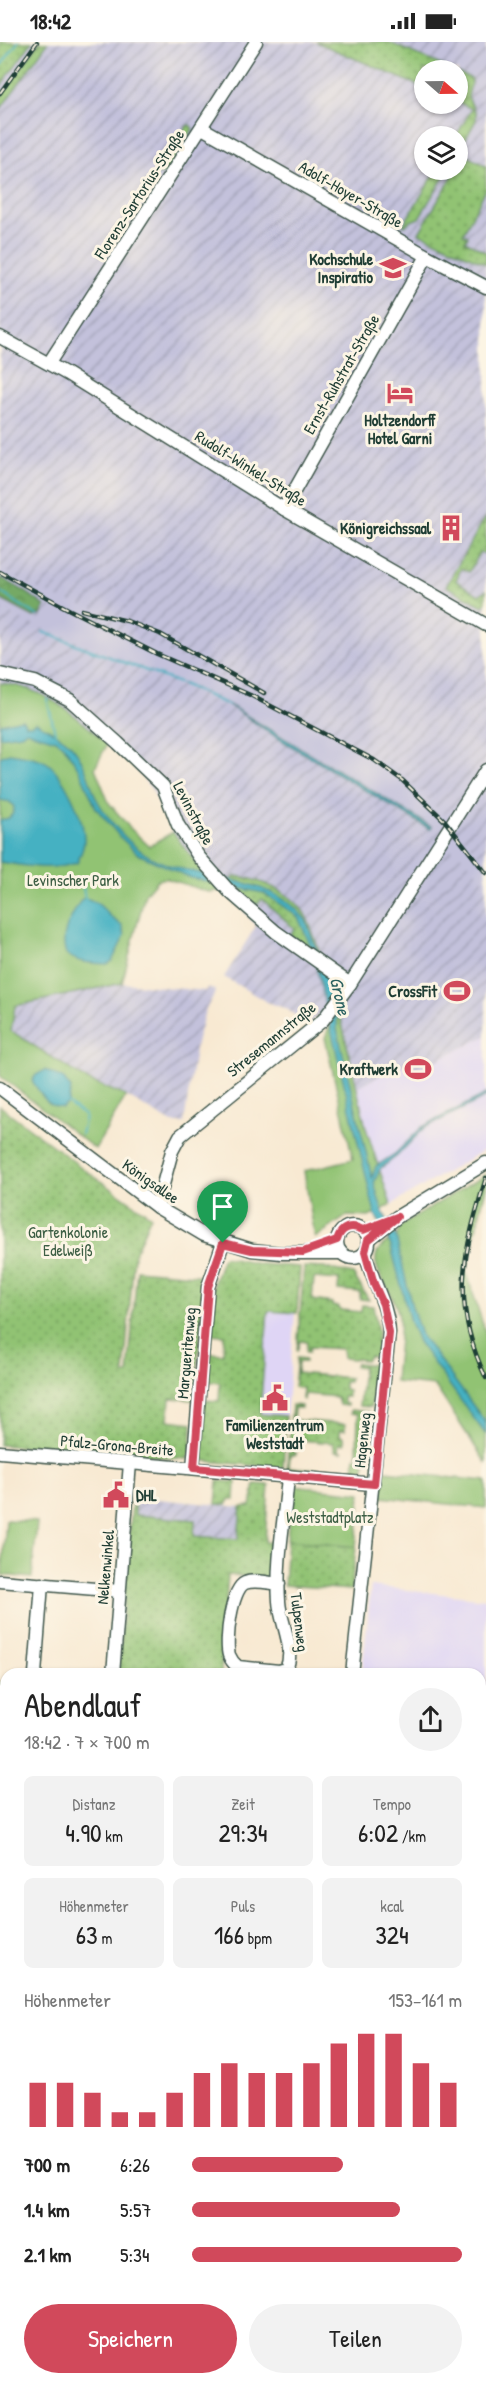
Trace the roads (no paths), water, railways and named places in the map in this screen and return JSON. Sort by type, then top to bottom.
[{"type":"street","name":"Florenz-Sartorius-Straße","points":[[49,363],[256,42]]},
{"type":"street","name":"Adolf-Hoyer-Straße","points":[[202,128],[486,287]]},
{"type":"street","name":"Ernst-Ruhstrat-Straße","points":[[284,508],[427,256]]},
{"type":"street","name":"Rudolf-Winkel-Straße","points":[[0,337],[49,363],[284,508],[486,625]]},
{"type":"street","name":"Levinstraße","points":[[0,674],[35,682],[70,700],[163,786],[178,825],[199,857],[231,892],[276,932],[350,984]]},
{"type":"street","name":"Stresemannstraße","points":[[157,1207],[172,1151],[182,1132],[331,1011],[486,770]]},
{"type":"street","name":"Königsallee","points":[[0,1088],[157,1207],[189,1227],[223,1243],[260,1251],[303,1252],[339,1247]]},
{"type":"street","name":"Königsallee","points":[[367,1240],[354,1227],[346,1228],[339,1234],[339,1247],[346,1257],[397,1217],[486,1163]]},
{"type":"street","name":"Hagenweg","points":[[353,1668],[389,1333],[383,1304],[374,1284],[367,1240]]},
{"type":"street","name":"Margueritenweg","points":[[194,1468],[208,1287],[223,1243]]},
{"type":"street","name":"Pfalz-Grona-Breite","points":[[0,1452],[374,1484]]},
{"type":"street","name":"Nelkenwinkel","points":[[114,1668],[130,1463]]},
{"type":"street","name":"Tulpenweg","points":[[286,1668],[288,1664],[279,1604],[279,1584],[288,1476]]},
{"type":"street","points":[[0,1581],[120,1591]]},
{"type":"street","name":"Tulpenweg","points":[[248,1668],[238,1667],[229,1655],[231,1611],[236,1592],[240,1586],[250,1582],[279,1584]]},
{"type":"street","points":[[35,1668],[42,1584]]},
{"type":"water","points":[[227,704],[432,827],[430,829],[278,738]]},
{"type":"water","points":[[22,719],[26,725],[36,722],[70,744],[83,762],[96,798],[105,813],[117,828],[144,853],[185,870],[229,879],[271,893],[290,904],[306,920],[337,1017],[337,1029],[372,1178],[376,1166],[395,1154],[422,1127],[486,1094],[486,1097],[424,1128],[397,1156],[380,1169],[374,1183],[382,1210],[396,1236],[412,1307],[421,1335],[486,1423],[486,1435],[418,1342],[410,1322],[391,1246],[375,1214],[312,949],[298,917],[264,893],[191,878],[138,854],[120,837],[96,808],[79,769],[64,746],[56,740],[26,731],[0,737],[0,724]]},
{"type":"water","points":[[9,753],[42,760],[60,776],[81,821],[84,841],[77,863],[48,867],[0,862],[0,820],[9,818],[14,807],[10,802],[0,800],[0,757]]},
{"type":"water","points":[[84,898],[97,903],[122,925],[125,935],[112,961],[108,964],[81,961],[66,954],[65,932],[70,919]]},
{"type":"water","points":[[45,1070],[64,1079],[71,1089],[68,1103],[62,1108],[47,1102],[32,1081],[36,1075]]},
{"type":"waterway","points":[[0,67],[18,42]]},
{"type":"waterway","points":[[0,592],[38,616]]},
{"type":"waterway","points":[[43,632],[187,686],[228,705]]},
{"type":"waterway","points":[[47,699],[56,737]]},
{"type":"waterway","points":[[83,887],[85,899]]},
{"type":"waterway","points":[[67,1103],[85,1116],[81,1135]]},
{"type":"railway","points":[[0,93],[37,42]]},
{"type":"railway","points":[[0,572],[157,654],[250,695],[374,760],[402,780],[445,821],[486,873]]},
{"type":"railway","points":[[82,610],[127,621],[160,634],[264,693]]},
{"type":"railway","points":[[486,1178],[471,1231],[464,1278],[464,1301],[468,1325],[486,1378]]},
{"type":"place","name":"Kochschule Inspiratio","points":[[393,268]]},
{"type":"place","name":"Holtzendorff Hotel Garni","points":[[400,393]]},
{"type":"place","name":"Königreichssaal","points":[[451,528]]},
{"type":"place","name":"CrossFit","points":[[457,991]]},
{"type":"place","name":"Kraftwerk","points":[[418,1069]]},
{"type":"place","name":"Familienzentrum Weststadt","points":[[275,1398]]},
{"type":"place","name":"DHL","points":[[116,1495]]},
{"type":"park label","name":"Levinscher Park","points":[[73,880]]},
{"type":"park label","name":"Gartenkolonie Edelweiß","points":[[68,1241]]},
{"type":"park label","name":"Weststadtplatz","points":[[330,1517]]},
{"type":"water label","name":"Grone","points":[[340,996]]}]
